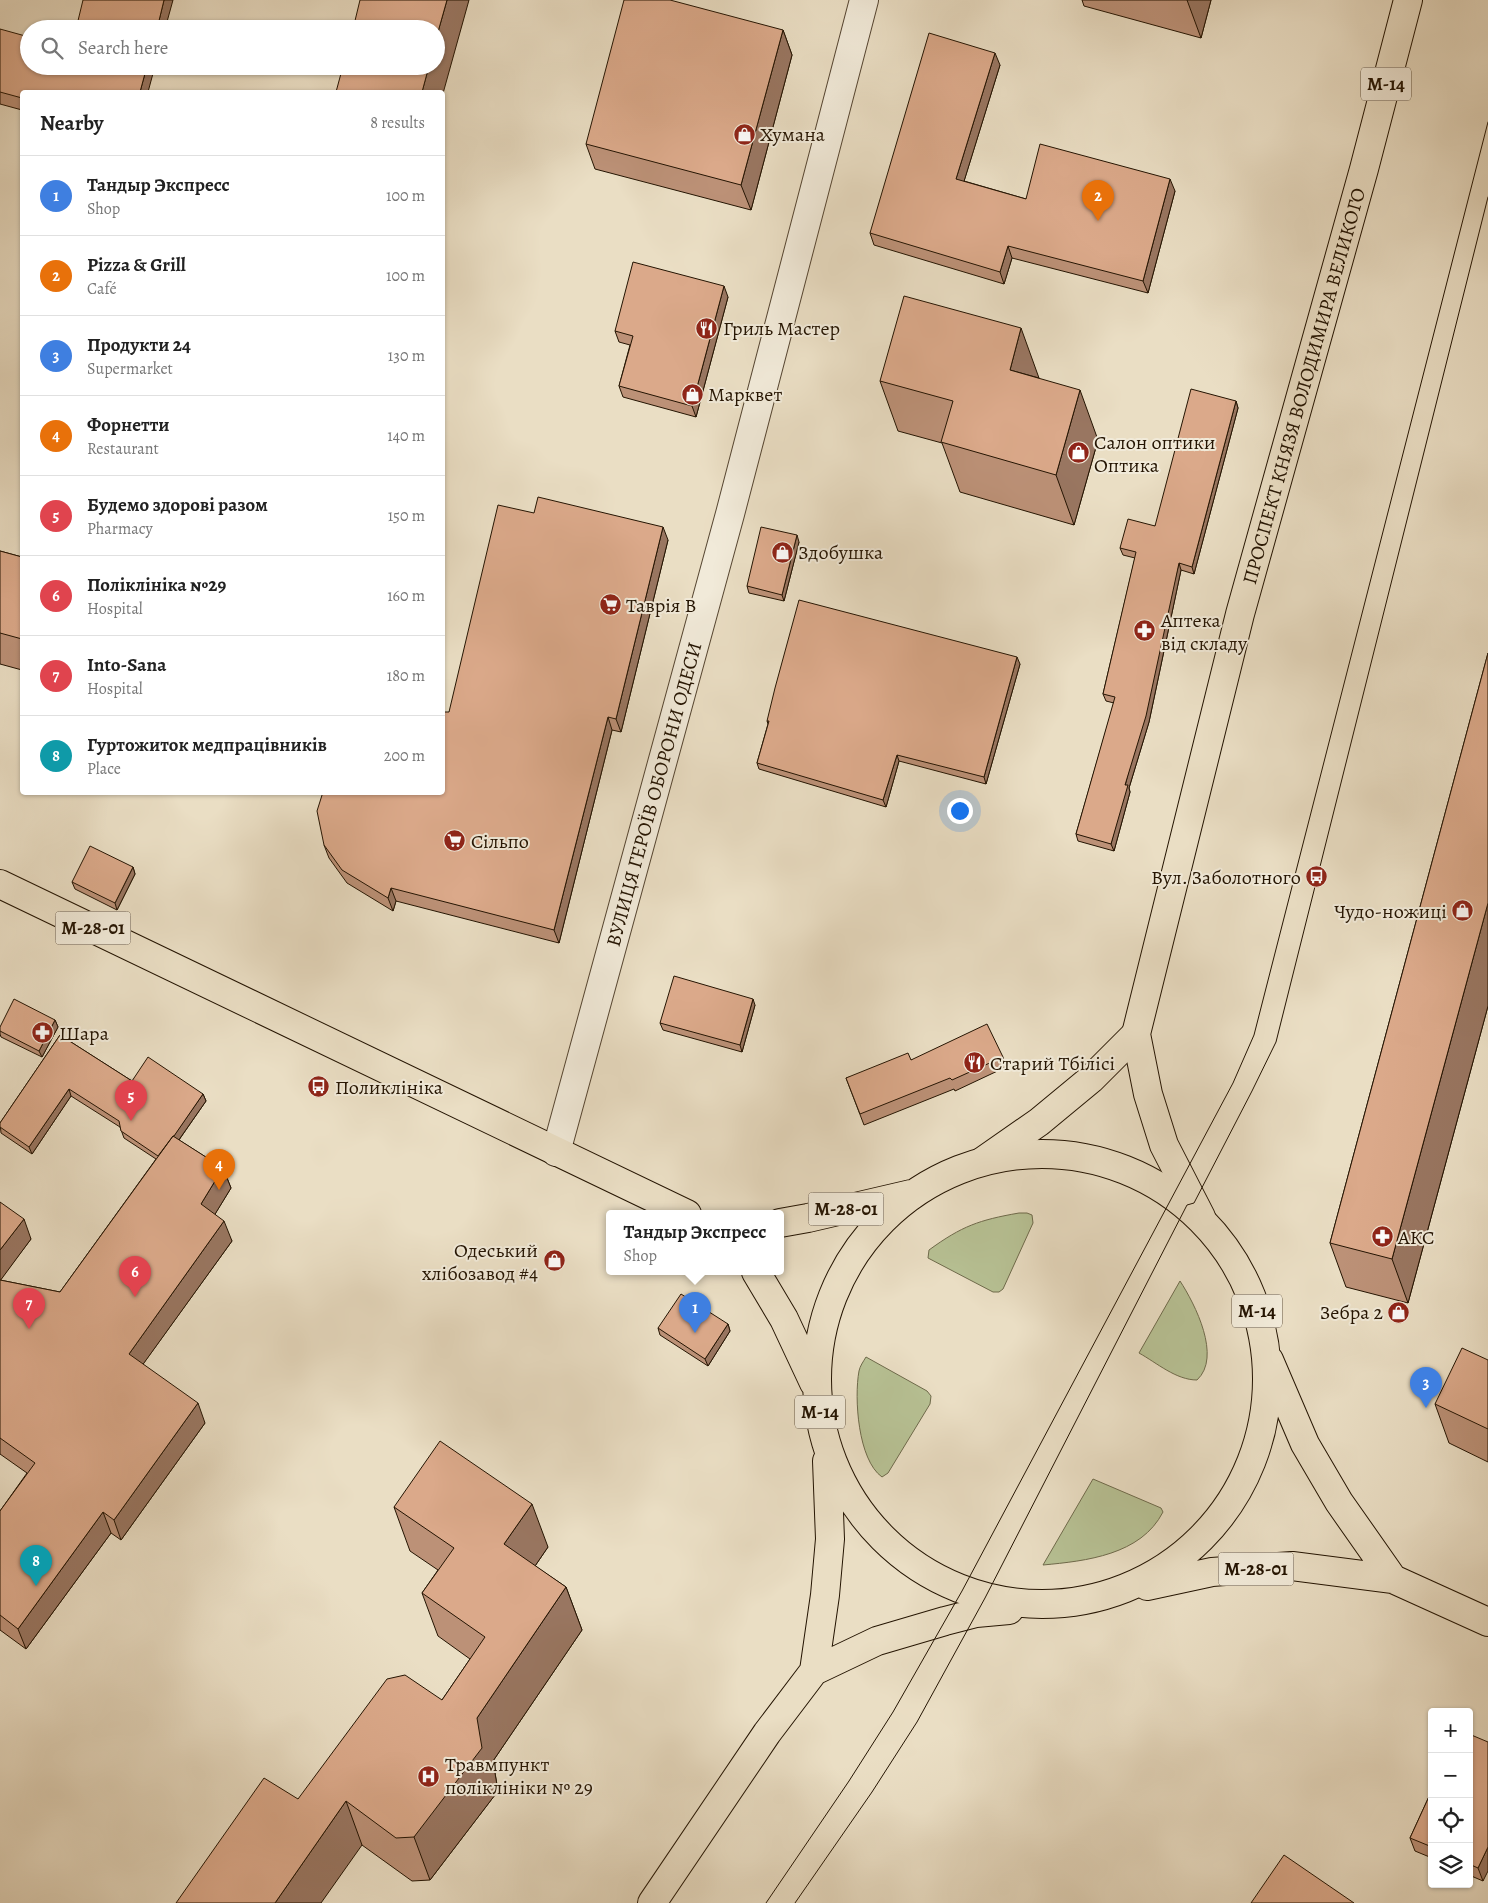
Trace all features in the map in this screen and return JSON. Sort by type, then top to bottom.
[{"type":"main road","name":"ПРОСПЕКТ КНЯЗЯ ВОЛОДИМИРА ВЕЛИКОГО","points":[[1200,1217],[1164,1145],[1148,1094],[1136,1034],[1240,614],[1364,169],[1408,0]]},
{"type":"main road","name":"М-28-01","points":[[0,884],[679,1210]]},
{"type":"main road","name":"М-14","points":[[814,1671],[825,1595],[830,1539],[827,1453],[814,1383],[825,1310],[859,1245],[912,1194],[983,1160],[1039,1122],[1091,1079],[1136,1034]]},
{"type":"main road","name":"М-14","points":[[652,1903],[767,1733],[814,1671],[877,1641],[945,1621],[976,1614],[1048,1605],[1119,1592],[1184,1555],[1234,1500],[1262,1430],[1267,1356],[1256,1305],[1233,1258],[1200,1217],[1173,1195],[1114,1164],[1048,1153],[983,1160]]},
{"type":"main road","name":"М-28-01","points":[[784,1222],[912,1194]]},
{"type":"main road","points":[[758,1275],[784,1319],[814,1383]]},
{"type":"main road","points":[[1267,1356],[1305,1444],[1339,1502],[1393,1580]]},
{"type":"main road","name":"М-14","points":[[827,1453],[858,1512],[904,1559],[962,1591],[984,1598],[1048,1605]]},
{"type":"main road","name":"М-28-01","points":[[1119,1592],[1212,1572],[1292,1566],[1393,1580],[1488,1622]]},
{"type":"street","name":"ВУЛИЦЯ ГЕРОЇВ ОБОРОНИ ОДЕСИ","points":[[556,1152],[730,514],[864,0]]},
{"type":"green space","points":[[1019,1213],[1032,1215],[1033,1223],[1003,1289],[999,1292],[993,1292],[928,1258],[929,1250],[951,1235],[971,1225]]},
{"type":"green space","points":[[1180,1281],[1199,1316],[1207,1345],[1207,1358],[1204,1370],[1197,1380],[1174,1374],[1139,1353]]},
{"type":"green space","points":[[866,1357],[927,1391],[931,1396],[930,1404],[888,1473],[882,1477],[874,1469],[868,1457],[860,1428],[857,1397],[859,1369]]},
{"type":"green space","points":[[1093,1479],[1161,1508],[1163,1512],[1141,1538],[1127,1547],[1094,1558],[1043,1565]]},
{"type":"building","points":[[83,0],[164,0],[159,20],[78,20]]},
{"type":"building","points":[[360,0],[447,0],[441,20],[355,20]]},
{"type":"building","points":[[624,0],[670,0],[783,30],[741,185],[586,144]]},
{"type":"building","points":[[0,29],[20,35],[20,75],[145,75],[141,90],[20,90],[20,97],[0,92]]},
{"type":"building","points":[[929,33],[995,53],[956,179],[1026,199],[1040,144],[1170,179],[1143,281],[1008,246],[1000,272],[870,233]]},
{"type":"building","points":[[341,75],[427,75],[423,90],[337,90]]},
{"type":"building","points":[[633,262],[724,286],[692,406],[619,386],[633,336],[615,331]]},
{"type":"building","points":[[904,296],[1021,328],[1010,370],[1080,390],[1056,475],[941,442],[953,401],[880,381]]},
{"type":"building","points":[[1191,389],[1236,401],[1192,567],[1179,563],[1146,716],[1125,785],[1128,785],[1111,844],[1076,834],[1115,697],[1103,694],[1136,552],[1120,548],[1128,519],[1155,526]]},
{"type":"building","points":[[538,497],[663,527],[616,719],[608,717],[554,930],[391,888],[388,898],[342,870],[324,845],[317,811],[322,795],[445,795],[445,712],[449,712],[498,505],[534,513]]},
{"type":"building","points":[[761,527],[797,535],[782,595],[747,586]]},
{"type":"building","points":[[0,551],[20,556],[20,638],[0,633]]},
{"type":"building","points":[[799,600],[1017,657],[984,777],[897,755],[883,800],[757,763]]},
{"type":"building","points":[[1488,653],[1488,903],[1392,1259],[1330,1243]]},
{"type":"building","points":[[90,846],[133,867],[115,903],[72,882]]},
{"type":"building","points":[[674,976],[753,999],[740,1045],[660,1023]]},
{"type":"building","points":[[14,999],[55,1020],[39,1051],[0,1031],[0,1027]]},
{"type":"building","points":[[987,1024],[1003,1057],[952,1080],[950,1078],[860,1114],[846,1078],[908,1053],[911,1060]]},
{"type":"building","points":[[60,1035],[132,1081],[148,1057],[203,1094],[158,1156],[121,1131],[119,1121],[69,1089],[29,1147],[0,1127],[0,1123]]},
{"type":"building","points":[[173,1136],[223,1168],[201,1204],[224,1221],[129,1354],[198,1403],[114,1520],[103,1512],[18,1629],[0,1615],[0,1511],[35,1463],[0,1438],[0,1280],[60,1292]]},
{"type":"building","points":[[0,1202],[24,1219],[0,1250]]},
{"type":"building","points":[[681,1294],[728,1324],[705,1359],[658,1328]]},
{"type":"building","points":[[1462,1348],[1488,1360],[1488,1429],[1435,1404]]},
{"type":"building","points":[[440,1441],[532,1504],[504,1544],[566,1587],[477,1718],[482,1748],[414,1837],[396,1838],[346,1801],[275,1903],[176,1903],[264,1778],[298,1799],[387,1679],[405,1675],[442,1700],[485,1637],[422,1593],[454,1548],[394,1507]]},
{"type":"building","points":[[1473,1736],[1488,1742],[1488,1847],[1478,1868],[1473,1866]]},
{"type":"building","points":[[1428,1799],[1428,1845],[1410,1838]]},
{"type":"building","points":[[1284,1855],[1354,1903],[1251,1903]]},
{"type":"tram line","points":[[766,1903],[849,1781],[893,1712],[962,1591],[1233,1083],[1254,1035],[1488,122]]},
{"type":"tram line","points":[[795,1903],[872,1792],[917,1722],[985,1598],[1187,1205],[1194,1203],[1276,1042],[1488,197]]},
{"type":"place","name":"Хумана","points":[[744,134]]},
{"type":"place","name":"Pizza & Grill","points":[[1098,221]]},
{"type":"place","name":"Гриль Мастер","points":[[707,328]]},
{"type":"place","name":"Марквет","points":[[692,394]]},
{"type":"place","name":"Салон оптики Оптика","points":[[1078,453]]},
{"type":"place","name":"Здобушка","points":[[782,552]]},
{"type":"place","name":"Таврія В","points":[[610,605]]},
{"type":"place","name":"Аптека від складу","points":[[1145,631]]},
{"type":"place","name":"Сільпо","points":[[455,841]]},
{"type":"place","name":"Вул. Заболотного","points":[[1317,877]]},
{"type":"place","name":"Чудо-ножиці","points":[[1463,911]]},
{"type":"place","name":"Шара","points":[[43,1033]]},
{"type":"place","name":"Старий Тбілісі","points":[[974,1063]]},
{"type":"place","name":"Поликлініка","points":[[319,1087]]},
{"type":"place","name":"Будемо здорові разом","points":[[131,1121]]},
{"type":"place","name":"Форнетти","points":[[219,1190]]},
{"type":"place","name":"АКС","points":[[1382,1237]]},
{"type":"place","name":"Одеський хлібозавод #4","points":[[554,1261]]},
{"type":"place","name":"Поліклініка №29","points":[[135,1297]]},
{"type":"place","name":"Зебра 2","points":[[1399,1312]]},
{"type":"place","name":"Into-Sana","points":[[29,1329]]},
{"type":"place","name":"Тандыр Экспресс","points":[[695,1333]]},
{"type":"place","name":"Продукти 24","points":[[1426,1408]]},
{"type":"place","name":"Гуртожиток медпрацівників","points":[[36,1586]]},
{"type":"place","name":"Травмпункт поліклініки № 29","points":[[429,1776]]}]
